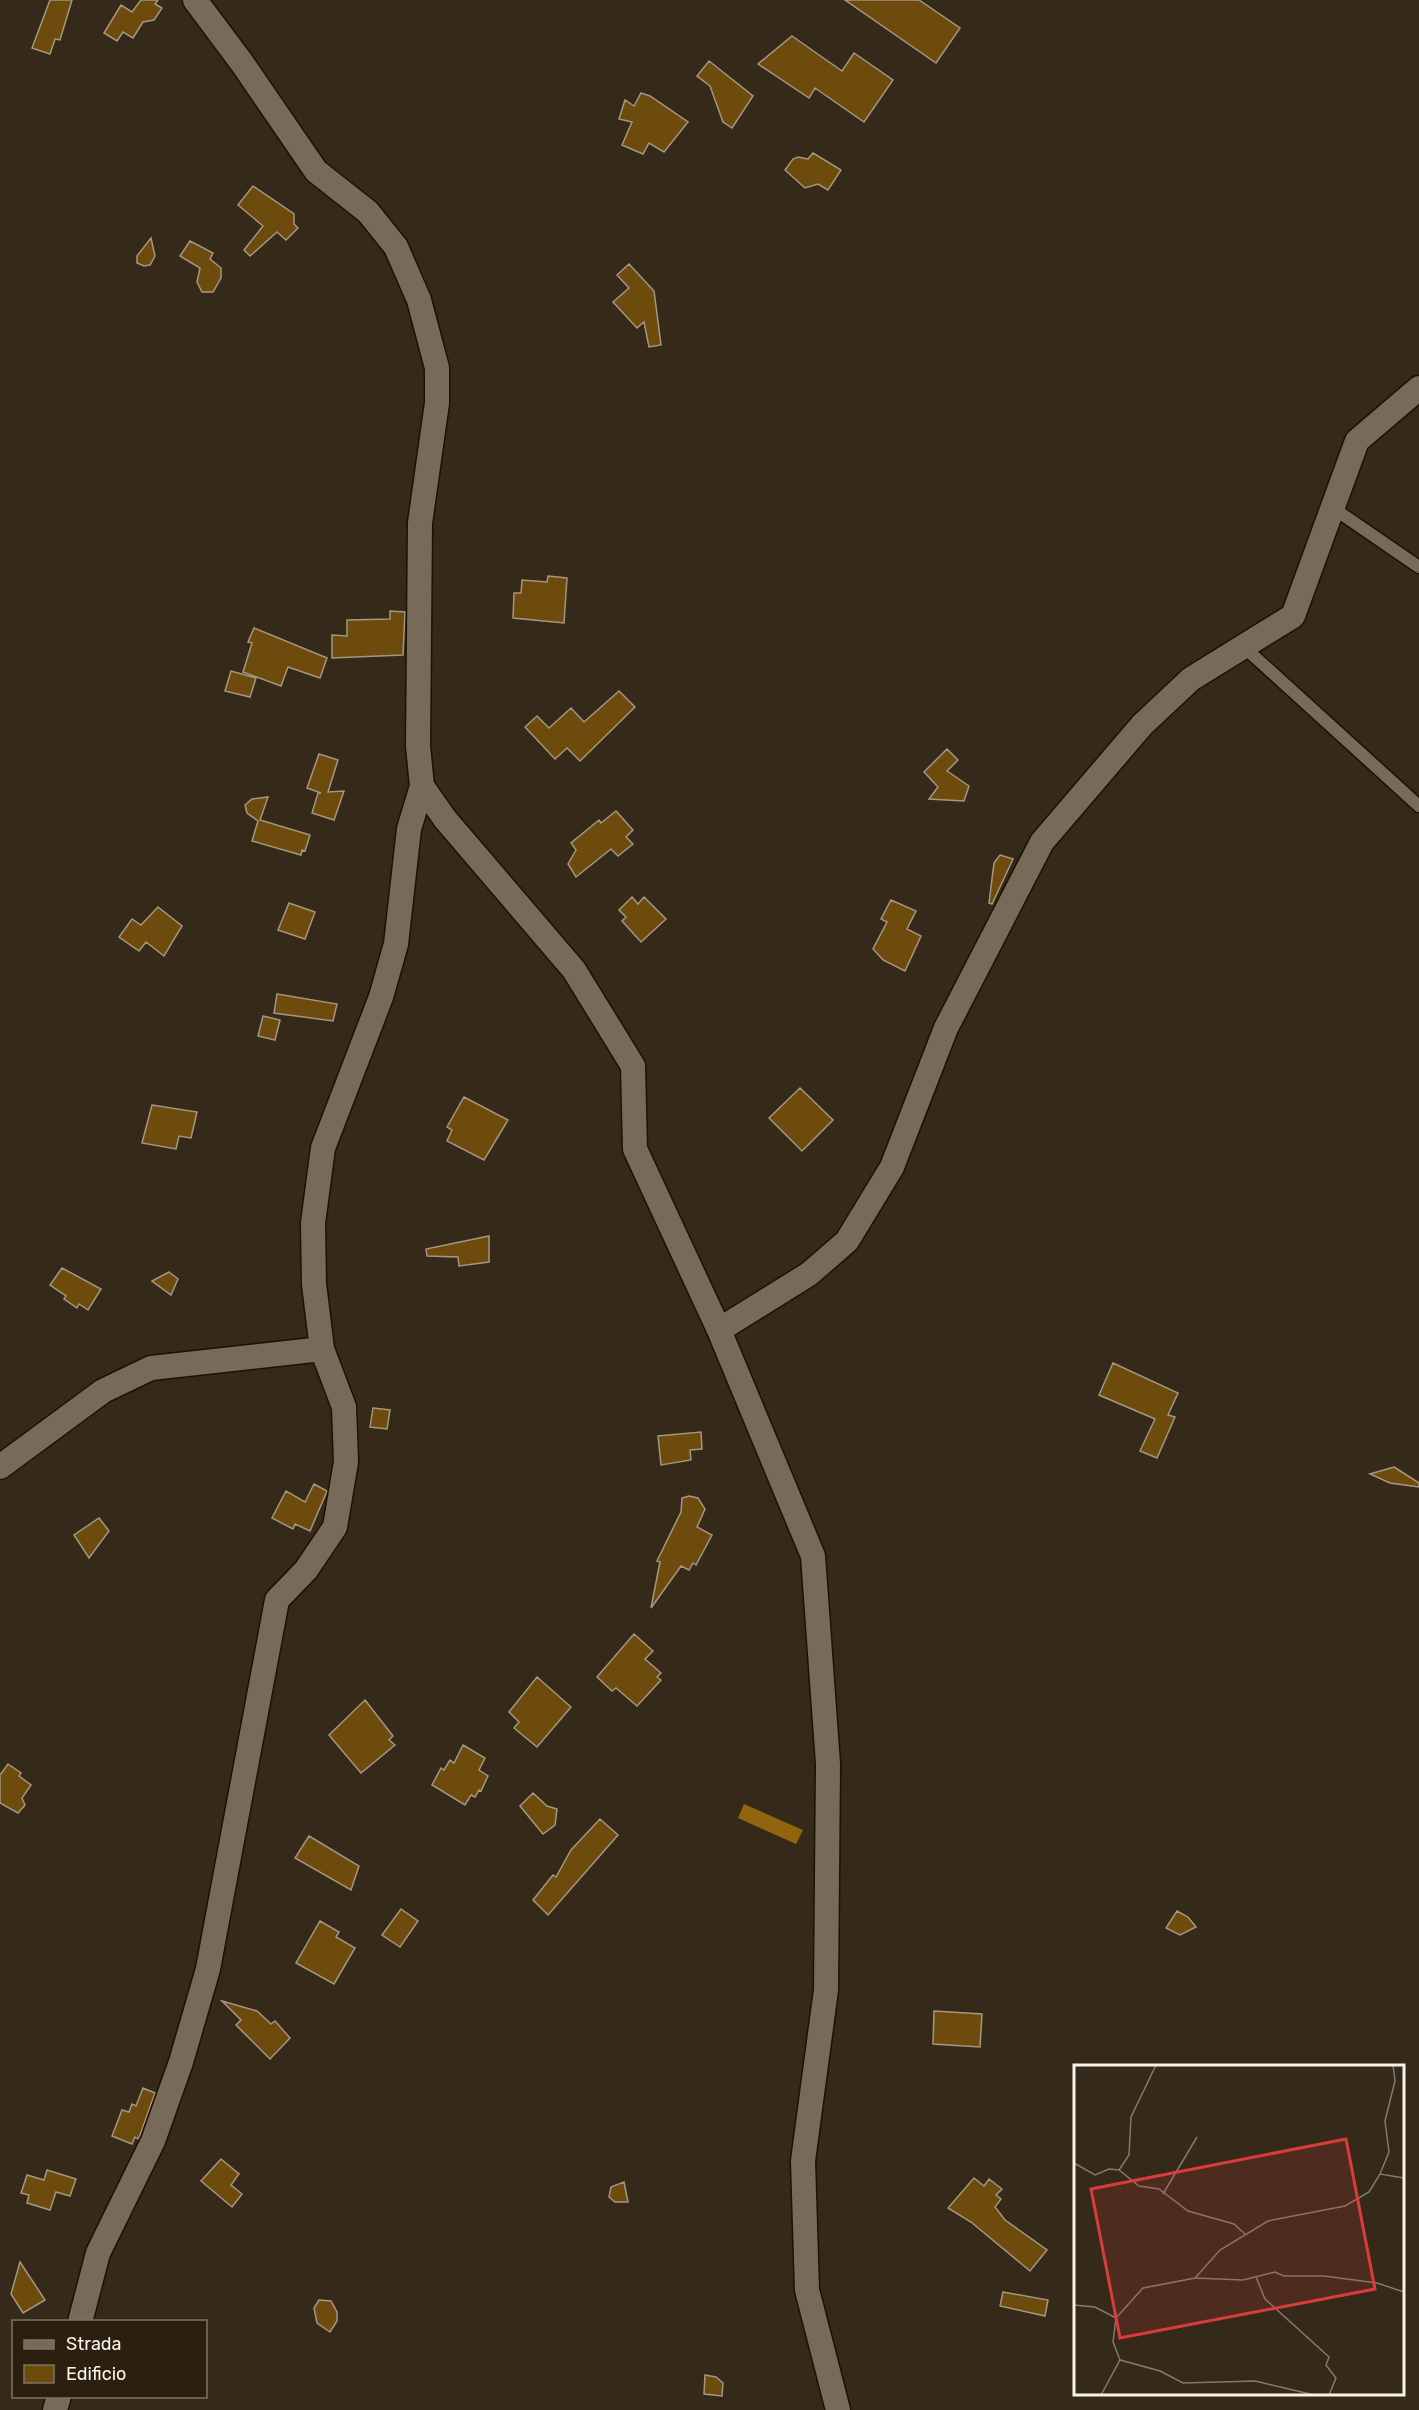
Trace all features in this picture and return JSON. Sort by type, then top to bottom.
[{"type":"street","points":[[81,2320],[98,2253],[153,2141],[181,2062],[208,1969],[277,1600],[306,1570],[335,1527],[346,1462],[344,1407],[322,1349],[314,1284],[313,1222],[324,1148],[381,997],[396,944],[410,829],[422,786],[418,746],[420,523],[437,403],[437,368],[419,300],[396,247],[368,212],[316,171],[242,63],[195,0]]},
{"type":"street","points":[[719,1330],[809,1274],[847,1241],[892,1167],[946,1028],[1042,842],[1142,725],[1191,679],[1245,648],[1293,616],[1357,441],[1419,388]]},
{"type":"street","points":[[422,786],[445,819],[574,970],[633,1066],[635,1149],[719,1330],[813,1556],[828,1764],[826,1990],[803,2173],[807,2290],[838,2410]]},
{"type":"street","points":[[0,1467],[103,1391],[151,1368],[322,1349]]},
{"type":"lane","points":[[1333,508],[1419,567]]},
{"type":"lane","points":[[1245,648],[1419,806]]},
{"type":"shaded area","points":[[744,1804],[803,1830],[796,1844],[738,1818]]},
{"type":"building","points":[[50,0],[72,0],[60,40],[55,39],[50,54],[32,48]]},
{"type":"building","points":[[141,0],[158,0],[155,4],[162,8],[154,20],[143,22],[133,38],[123,32],[117,41],[104,33],[121,5],[132,12]]},
{"type":"building","points":[[845,0],[919,0],[960,28],[936,63]]},
{"type":"building","points":[[792,36],[842,71],[854,53],[893,80],[864,122],[815,88],[809,98],[758,64]]},
{"type":"building","points":[[709,61],[753,96],[732,128],[723,122],[710,86],[697,76]]},
{"type":"building","points":[[641,93],[650,96],[688,122],[664,152],[649,143],[643,154],[622,145],[632,122],[619,119],[625,100],[634,106]]},
{"type":"building","points":[[813,153],[841,170],[828,190],[818,184],[805,188],[785,170],[793,159],[798,157],[808,159]]},
{"type":"building","points":[[253,186],[294,214],[294,224],[298,228],[286,240],[277,232],[250,256],[244,250],[263,226],[238,205]]},
{"type":"building","points":[[151,238],[155,256],[150,265],[144,266],[137,263],[137,256]]},
{"type":"building","points":[[190,241],[213,253],[210,259],[221,268],[221,278],[213,292],[202,292],[197,282],[200,268],[180,256]]},
{"type":"building","points":[[629,264],[654,291],[661,345],[649,347],[644,322],[637,328],[613,302],[629,288],[617,275]]},
{"type":"building","points":[[548,576],[567,578],[564,623],[513,618],[514,593],[521,593],[522,580],[547,582]]},
{"type":"building","points":[[390,611],[405,612],[403,655],[332,658],[332,635],[347,636],[347,620],[390,619]]},
{"type":"building","points":[[254,628],[327,658],[320,678],[288,667],[281,686],[243,672],[252,643],[248,642]]},
{"type":"building","points":[[231,671],[256,678],[250,697],[225,691]]},
{"type":"building","points":[[619,691],[635,707],[580,761],[567,748],[555,759],[525,727],[537,716],[549,728],[571,708],[584,722]]},
{"type":"building","points":[[947,749],[958,760],[947,771],[969,786],[964,801],[929,799],[938,787],[924,772]]},
{"type":"building","points":[[319,754],[338,760],[328,792],[344,791],[334,820],[312,813],[318,793],[321,793],[307,788]]},
{"type":"building","points":[[268,797],[260,820],[310,835],[305,851],[302,850],[301,855],[252,841],[258,821],[247,813],[245,805],[252,799]]},
{"type":"building","points":[[616,811],[633,830],[626,837],[633,844],[618,856],[611,849],[576,877],[568,864],[576,850],[571,843],[599,820],[601,823]]},
{"type":"building","points":[[1000,855],[1013,859],[992,904],[989,903],[994,863]]},
{"type":"building","points":[[632,897],[638,904],[644,897],[666,919],[641,942],[622,921],[626,917],[619,910]]},
{"type":"building","points":[[891,900],[916,911],[907,929],[921,936],[905,971],[883,960],[873,949],[887,922],[881,919]]},
{"type":"building","points":[[289,903],[315,912],[305,939],[278,930]]},
{"type":"building","points":[[158,907],[182,926],[164,956],[146,942],[139,951],[119,937],[132,919],[141,925]]},
{"type":"building","points":[[277,994],[337,1004],[333,1021],[274,1013]]},
{"type":"building","points":[[263,1016],[280,1020],[275,1040],[258,1036]]},
{"type":"building","points":[[800,1088],[833,1120],[802,1151],[769,1118]]},
{"type":"building","points":[[464,1097],[508,1120],[484,1160],[447,1141],[452,1130],[447,1127]]},
{"type":"building","points":[[152,1105],[197,1112],[191,1138],[179,1136],[176,1149],[142,1143]]},
{"type":"building","points":[[489,1236],[489,1262],[459,1266],[458,1257],[427,1256],[426,1249]]},
{"type":"building","points":[[62,1268],[101,1289],[88,1310],[79,1304],[77,1308],[64,1299],[66,1296],[50,1285]]},
{"type":"building","points":[[169,1272],[178,1279],[171,1295],[152,1281]]},
{"type":"building","points":[[1113,1363],[1178,1393],[1168,1415],[1175,1417],[1157,1458],[1140,1451],[1155,1419],[1099,1395]]},
{"type":"building","points":[[373,1408],[390,1410],[387,1429],[370,1427]]},
{"type":"building","points":[[701,1432],[702,1449],[690,1450],[691,1460],[661,1465],[658,1436]]},
{"type":"building","points":[[1394,1467],[1419,1483],[1419,1487],[1390,1483],[1370,1474]]},
{"type":"building","points":[[314,1484],[327,1491],[310,1531],[295,1524],[293,1529],[272,1518],[286,1491],[305,1502]]},
{"type":"building","points":[[689,1496],[698,1498],[705,1509],[697,1527],[712,1535],[696,1565],[693,1563],[689,1570],[681,1566],[651,1608],[660,1562],[657,1561],[681,1512],[682,1498]]},
{"type":"building","points":[[99,1518],[109,1531],[89,1558],[74,1535]]},
{"type":"building","points":[[634,1634],[653,1651],[645,1659],[661,1673],[657,1677],[661,1680],[637,1706],[616,1688],[612,1691],[597,1677]]},
{"type":"building","points":[[537,1677],[571,1707],[537,1747],[514,1728],[519,1722],[509,1712]]},
{"type":"building","points":[[365,1700],[393,1736],[389,1740],[395,1745],[361,1773],[329,1735]]},
{"type":"building","points":[[463,1745],[485,1758],[479,1770],[488,1776],[481,1791],[479,1790],[475,1797],[471,1795],[465,1805],[432,1785],[441,1768],[444,1770],[450,1760],[454,1763]]},
{"type":"building","points":[[8,1764],[21,1773],[19,1776],[31,1785],[22,1798],[25,1805],[18,1813],[0,1803],[0,1775]]},
{"type":"building","points":[[533,1793],[547,1806],[557,1809],[555,1825],[543,1834],[520,1806]]},
{"type":"building","points":[[600,1819],[618,1835],[548,1915],[533,1900],[553,1875],[556,1877],[571,1850]]},
{"type":"building","points":[[309,1836],[359,1866],[351,1890],[295,1858]]},
{"type":"building","points":[[401,1909],[418,1921],[400,1947],[382,1935]]},
{"type":"building","points":[[1177,1911],[1188,1917],[1196,1927],[1180,1935],[1166,1928]]},
{"type":"building","points":[[320,1921],[339,1932],[336,1937],[355,1948],[334,1984],[296,1963]]},
{"type":"building","points":[[222,2001],[257,2011],[271,2024],[275,2021],[290,2038],[270,2059],[236,2025],[241,2020]]},
{"type":"building","points":[[934,2011],[982,2014],[980,2047],[933,2044]]},
{"type":"building","points":[[143,2088],[155,2093],[138,2139],[135,2137],[132,2144],[112,2136],[122,2110],[129,2112],[132,2104],[136,2106]]},
{"type":"building","points":[[221,2159],[239,2174],[231,2185],[242,2194],[232,2207],[201,2181]]},
{"type":"building","points":[[47,2170],[76,2179],[70,2196],[56,2192],[50,2210],[27,2203],[29,2195],[21,2193],[27,2175],[44,2180]]},
{"type":"building","points":[[974,2178],[984,2186],[989,2179],[1002,2189],[996,2195],[1001,2199],[995,2207],[1005,2220],[1047,2250],[1030,2271],[971,2222],[948,2208]]},
{"type":"building","points":[[624,2182],[628,2202],[615,2202],[609,2197],[611,2187]]},
{"type":"building","points":[[20,2262],[45,2300],[23,2313],[11,2294]]},
{"type":"building","points":[[1003,2292],[1048,2300],[1045,2316],[1000,2306]]},
{"type":"building","points":[[319,2300],[331,2301],[337,2312],[337,2321],[330,2332],[317,2323],[314,2308]]},
{"type":"building","points":[[705,2375],[716,2377],[723,2383],[722,2396],[704,2394]]}]
